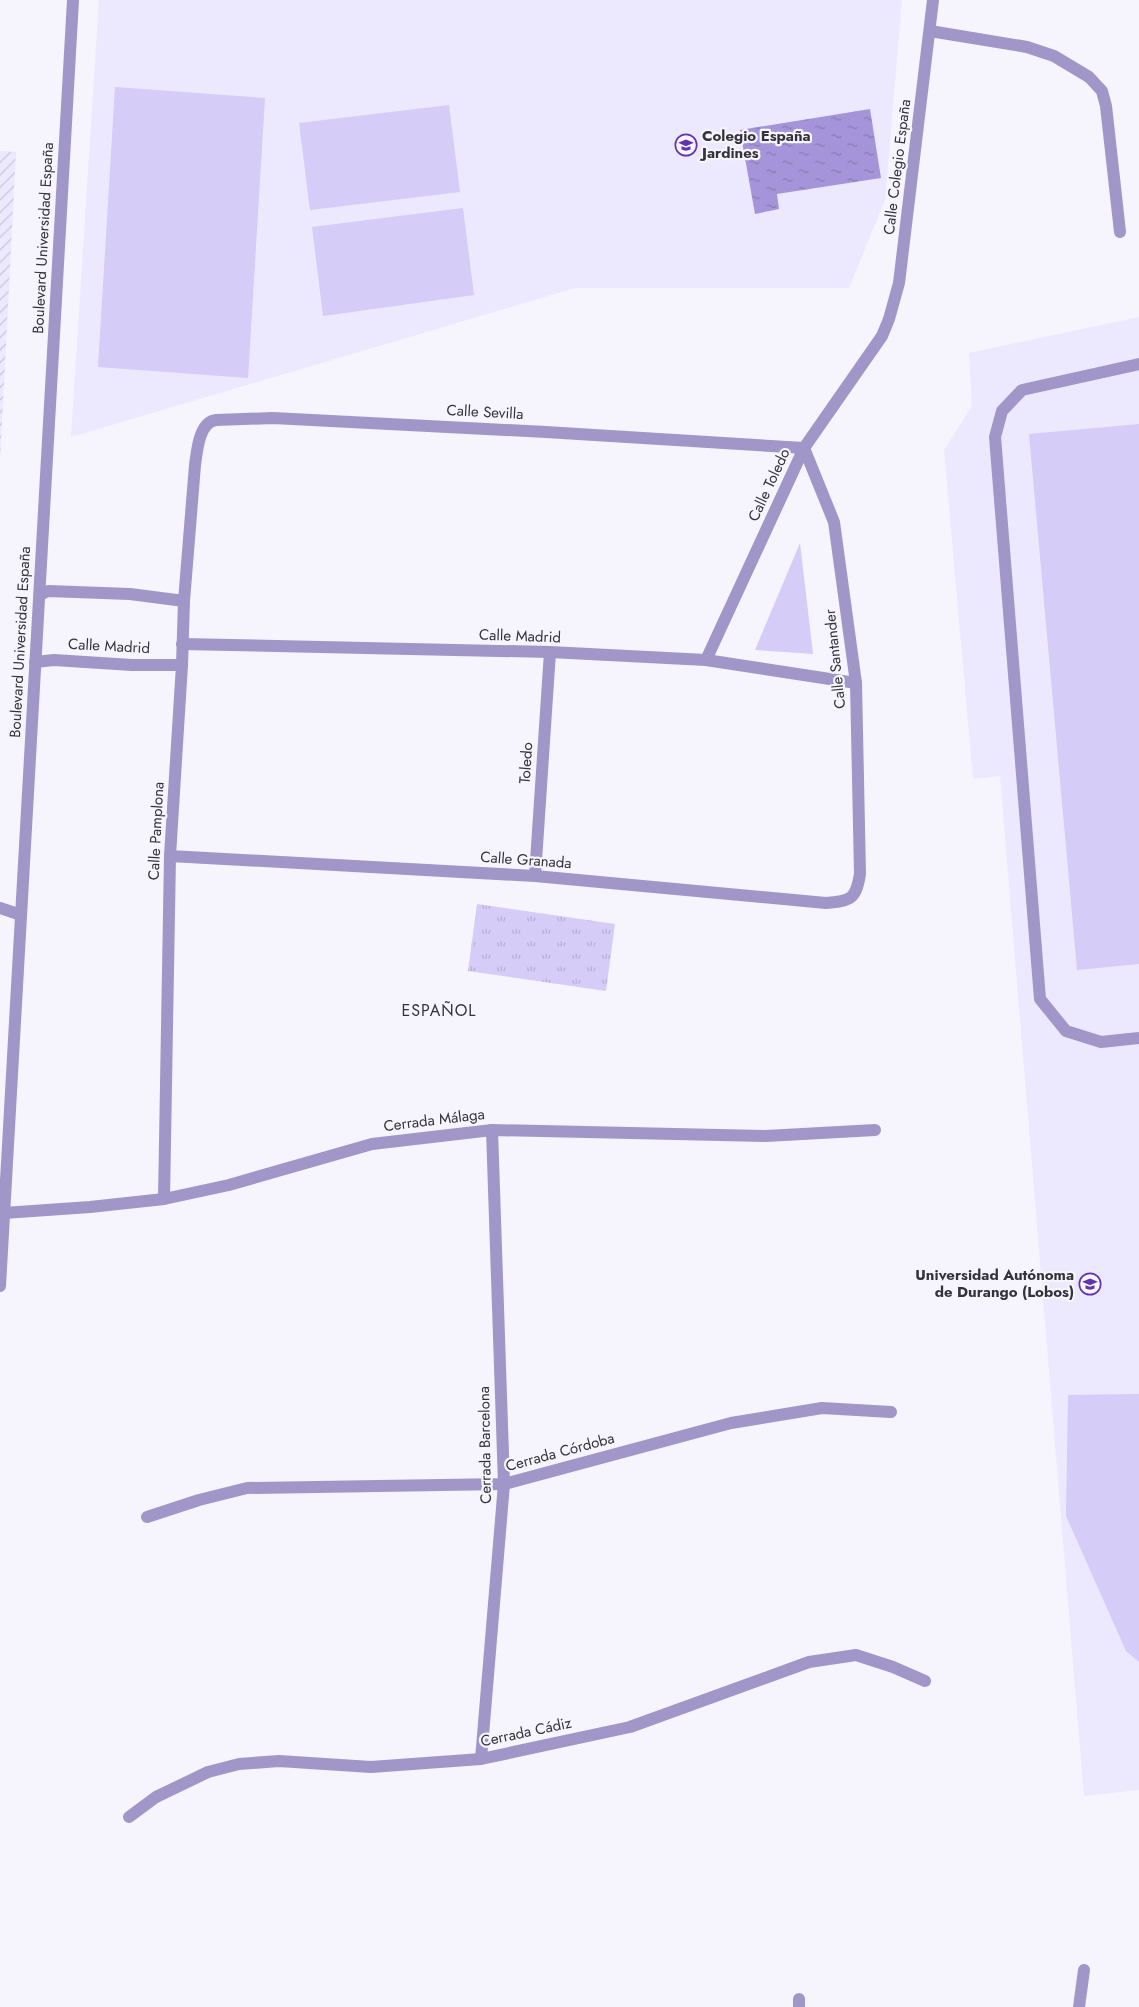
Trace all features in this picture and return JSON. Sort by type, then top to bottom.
[{"type":"street","name":"Boulevard Universidad España","points":[[0,1286],[73,0]]},
{"type":"street","name":"Calle Colegio España","points":[[882,336],[899,283],[933,0]]},
{"type":"street","points":[[930,31],[1027,47],[1054,56],[1089,77],[1102,90],[1106,106],[1120,232]]},
{"type":"street","name":"Calle Toledo","points":[[706,660],[804,448],[882,336]]},
{"type":"street","points":[[1139,364],[1022,390],[1002,411],[995,437],[1040,999],[1066,1031],[1101,1042],[1139,1038]]},
{"type":"street","name":"Calle Sevilla","points":[[195,464],[202,435],[206,426],[212,421],[273,418],[804,448]]},
{"type":"street","name":"Calle Santander","points":[[804,448],[834,522],[856,683],[860,874]]},
{"type":"street","name":"Calle Pamplona","points":[[164,1199],[170,856],[182,665],[184,600],[195,464]]},
{"type":"street","points":[[40,595],[48,591],[130,594],[184,600]]},
{"type":"street","name":"Calle Madrid","points":[[182,644],[550,652],[706,660],[856,683]]},
{"type":"street","name":"Toledo","points":[[535,876],[550,652]]},
{"type":"street","name":"Calle Madrid","points":[[35,662],[54,660],[132,665],[182,665]]},
{"type":"street","name":"Calle Granada","points":[[170,856],[535,876],[826,903],[843,902],[852,898],[857,890],[860,874]]},
{"type":"street","points":[[0,908],[21,915]]},
{"type":"street","name":"Cerrada Málaga","points":[[4,1213],[90,1207],[164,1199],[229,1185],[372,1144],[492,1130],[766,1136],[875,1130]]},
{"type":"street","name":"Cerrada Barcelona","points":[[481,1759],[504,1484],[492,1130]]},
{"type":"street","name":"Cerrada Córdoba","points":[[147,1517],[199,1500],[247,1488],[504,1484],[731,1424],[822,1408],[891,1412]]},
{"type":"street","name":"Cerrada Cádiz","points":[[129,1817],[156,1797],[208,1772],[239,1764],[280,1761],[371,1767],[481,1759],[630,1727],[809,1662],[856,1655],[894,1667],[926,1682]]},
{"type":"street","points":[[1079,2007],[1084,1970]]},
{"type":"shaded area","points":[[99,0],[902,0],[885,200],[849,288],[575,288],[71,437]]},
{"type":"shaded area","points":[[0,151],[16,152],[0,461]]},
{"type":"shaded area","name":"Universidad Autónoma de Durango (Lobos)","points":[[1139,317],[1139,1790],[1084,1796],[1000,776],[973,779],[944,450],[972,406],[969,353]]},
{"type":"green space","points":[[115,87],[265,98],[248,378],[98,367]]},
{"type":"green space","points":[[449,105],[460,192],[310,210],[299,123]]},
{"type":"green space","points":[[463,208],[474,295],[323,316],[312,227]]},
{"type":"green space","points":[[1139,424],[1139,964],[1077,970],[1029,434]]},
{"type":"green space","points":[[800,543],[813,654],[755,650]]},
{"type":"green space","points":[[477,904],[615,924],[606,991],[468,971]]},
{"type":"green space","points":[[1139,1394],[1139,1662],[1126,1651],[1066,1516],[1068,1395]]},
{"type":"water","points":[[870,109],[881,178],[777,194],[779,209],[755,214],[740,130]]},
{"type":"place","name":"Colegio España Jardines","points":[[686,145]]},
{"type":"place","name":"Universidad Autónoma de Durango (Lobos)","points":[[1090,1284]]},
{"type":"district","name":"ESPAÑOL","points":[[439,1010]]}]
